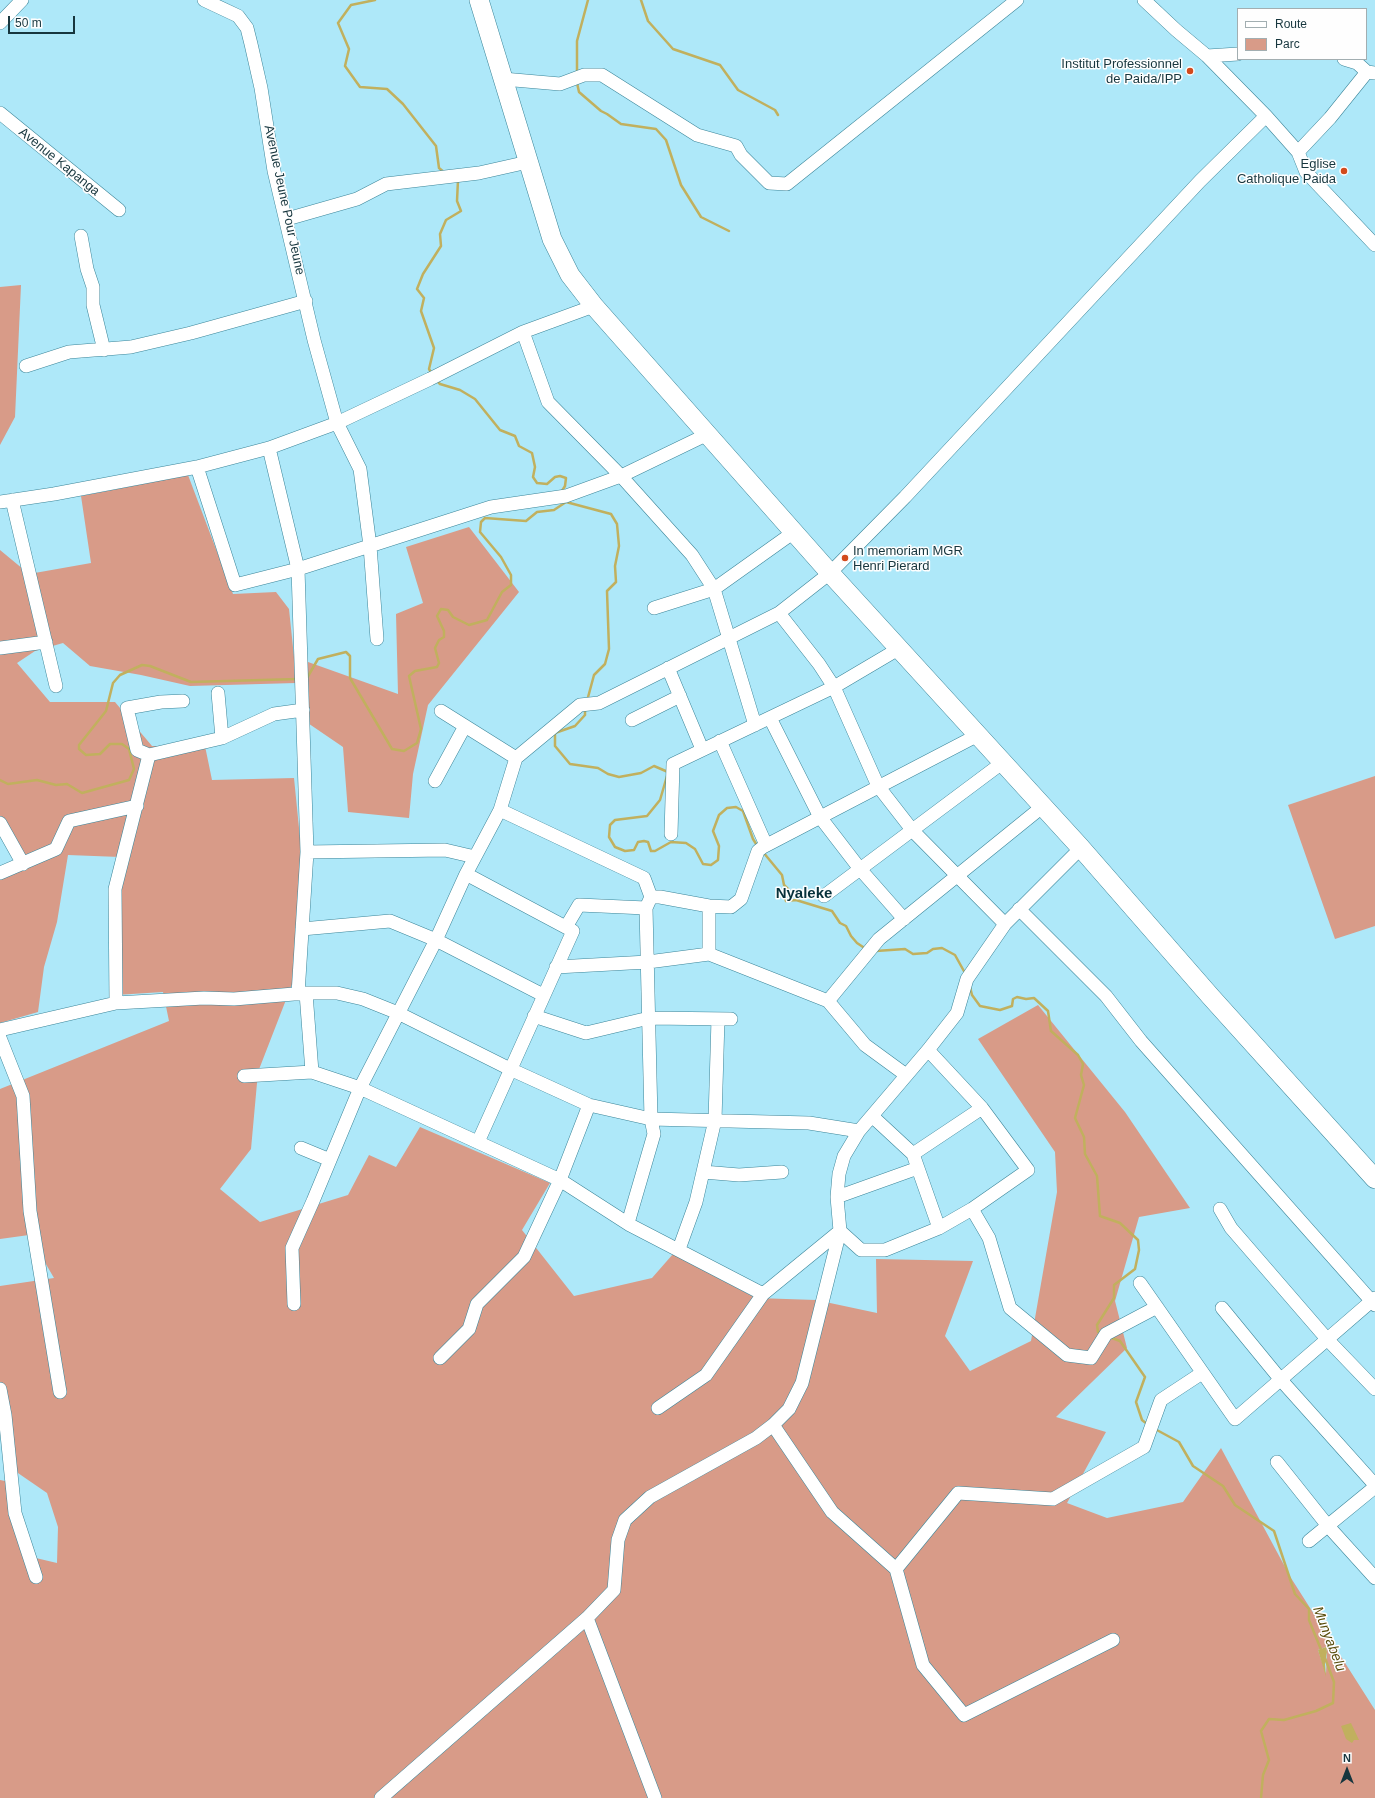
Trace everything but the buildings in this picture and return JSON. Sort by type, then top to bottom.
[{"type":"highway","points":[[479,0],[552,239],[570,275],[594,306],[830,573],[1081,848],[1211,997],[1375,1179]]},
{"type":"street","points":[[0,23],[22,0]]},
{"type":"street","name":"Avenue Jeune Pour Jeune","points":[[204,0],[238,16],[247,28],[261,88],[274,170],[287,220],[314,340],[337,422],[360,468],[370,546],[377,639]]},
{"type":"street","points":[[503,79],[560,84],[584,75],[602,75],[697,135],[736,146],[741,155],[769,183],[787,184],[1017,0]]},
{"type":"street","points":[[1144,0],[1207,56],[1266,116],[1298,152],[1306,172],[1375,245]]},
{"type":"street","points":[[1207,56],[1237,54]]},
{"type":"street","points":[[1298,152],[1371,72],[1358,63],[1348,60]]},
{"type":"street","name":"Avenue Kapanga","points":[[0,113],[64,164],[90,188],[119,210]]},
{"type":"street","points":[[294,1304],[292,1248],[360,1088],[436,940],[466,874],[500,810],[516,758],[585,704],[599,703],[779,613],[830,573],[905,497],[1200,181],[1266,116]]},
{"type":"street","points":[[287,220],[357,199],[386,184],[479,173],[528,162]]},
{"type":"street","points":[[80,236],[87,269],[93,288],[93,305],[104,350]]},
{"type":"street","points":[[26,366],[69,352],[132,347],[190,333],[306,301]]},
{"type":"street","points":[[56,686],[46,642],[6,501],[54,494],[197,467],[269,448],[337,422],[435,376],[523,332],[594,306]]},
{"type":"street","points":[[523,332],[548,402],[621,476],[692,555],[714,588],[755,725]]},
{"type":"street","points":[[197,467],[235,585],[298,569],[491,507],[562,497],[621,476],[708,434]]},
{"type":"street","points":[[269,448],[298,569],[307,852],[302,929],[302,993],[312,1072]]},
{"type":"street","points":[[654,608],[714,588],[794,532]]},
{"type":"street","points":[[779,613],[819,664],[834,687],[878,786],[913,831],[1005,924]]},
{"type":"street","points":[[0,648],[46,642]]},
{"type":"street","points":[[671,834],[673,764],[834,687],[900,648]]},
{"type":"street","points":[[668,668],[702,749]]},
{"type":"street","points":[[218,693],[222,738]]},
{"type":"street","points":[[632,720],[680,696]]},
{"type":"street","points":[[183,701],[160,702],[127,708],[137,750],[149,755],[222,738],[274,714],[303,710]]},
{"type":"street","points":[[441,711],[516,758]]},
{"type":"street","points":[[770,718],[820,817],[860,869],[904,919]]},
{"type":"street","points":[[435,781],[465,726]]},
{"type":"street","points":[[566,927],[579,905],[649,903],[660,897],[709,906],[731,908],[741,899],[762,847],[978,735]]},
{"type":"street","points":[[720,741],[762,847]]},
{"type":"street","points":[[116,1003],[115,889],[149,755]]},
{"type":"street","points":[[824,896],[913,831],[1002,763]]},
{"type":"street","points":[[0,873],[56,849],[69,821],[136,806]]},
{"type":"street","points":[[828,1001],[879,939],[1042,807]]},
{"type":"street","points":[[500,810],[644,878],[649,903],[648,962],[651,1119],[654,1134],[628,1223]]},
{"type":"street","points":[[0,823],[23,864]]},
{"type":"street","points":[[381,1798],[587,1618],[614,1590],[618,1540],[625,1520],[650,1497],[756,1438],[773,1425],[789,1409],[802,1383],[840,1231],[836,1197],[839,1174],[844,1156],[859,1131],[928,1050],[957,1013],[967,979],[1005,924],[1081,848]]},
{"type":"street","points":[[307,852],[445,850],[475,857]]},
{"type":"street","points":[[466,874],[573,931],[478,1142]]},
{"type":"street","points":[[709,906],[709,954]]},
{"type":"street","points":[[1019,909],[1106,996],[1141,1041],[1374,1301],[1327,1339],[1235,1419],[1140,1283]]},
{"type":"street","points":[[302,929],[390,921],[436,940],[543,995]]},
{"type":"street","points":[[556,967],[648,962],[709,954],[828,1001],[865,1045],[906,1075]]},
{"type":"street","points":[[0,1030],[116,1003],[204,998],[234,999],[302,993],[338,993],[363,999],[398,1013],[510,1070],[589,1106],[651,1119],[809,1124],[859,1131]]},
{"type":"street","points":[[534,1016],[586,1033],[649,1018],[725,1019],[715,1120],[696,1202],[679,1249]]},
{"type":"street","points":[[0,1038],[22,1096],[30,1212],[60,1392]]},
{"type":"street","points":[[840,1231],[861,1250],[885,1250],[939,1228],[972,1209],[1028,1170],[982,1108],[928,1050]]},
{"type":"street","points":[[244,1076],[312,1072],[360,1088],[560,1180],[628,1223],[763,1294]]},
{"type":"street","points":[[440,1358],[469,1329],[477,1304],[524,1257],[560,1180],[589,1106]]},
{"type":"street","points":[[913,1154],[982,1108]]},
{"type":"street","points":[[872,1116],[913,1154],[939,1228]]},
{"type":"street","points":[[301,1148],[330,1160]]},
{"type":"street","points":[[836,1197],[918,1168]]},
{"type":"street","points":[[703,1172],[739,1175],[782,1172]]},
{"type":"street","points":[[972,1209],[989,1238],[1010,1308],[1068,1355],[1091,1358],[1104,1336],[1157,1307]]},
{"type":"street","points":[[1220,1209],[1231,1228],[1327,1339],[1375,1389]]},
{"type":"street","points":[[658,1408],[706,1375],[763,1294],[840,1231]]},
{"type":"street","points":[[1222,1308],[1281,1380],[1375,1486],[1309,1541]]},
{"type":"street","points":[[896,1570],[958,1493],[1053,1499],[1144,1446],[1161,1400],[1202,1373]]},
{"type":"street","points":[[0,1389],[5,1414],[15,1513],[36,1577]]},
{"type":"street","points":[[773,1425],[832,1512],[896,1570],[923,1665],[964,1715],[1113,1640]]},
{"type":"street","points":[[1277,1462],[1328,1526],[1375,1578]]},
{"type":"street","points":[[587,1618],[656,1798]]},
{"type":"green space","points":[[21,285],[15,417],[0,445],[0,287]]},
{"type":"green space","points":[[188,475],[233,594],[276,592],[289,609],[294,657],[398,694],[396,614],[423,603],[406,547],[469,527],[519,592],[428,705],[413,774],[409,818],[348,812],[343,747],[299,717],[296,683],[190,686],[90,666],[63,643],[35,651],[17,663],[50,702],[115,702],[152,746],[205,746],[212,780],[294,778],[302,858],[296,974],[258,1072],[251,1149],[220,1189],[260,1222],[348,1195],[369,1155],[396,1167],[420,1127],[550,1183],[522,1230],[574,1296],[652,1278],[673,1254],[756,1298],[816,1300],[877,1313],[876,1259],[973,1261],[945,1336],[970,1371],[1031,1341],[1057,1192],[1055,1152],[978,1039],[1038,1005],[1125,1112],[1190,1208],[1139,1217],[1115,1301],[1127,1348],[1056,1417],[1106,1432],[1067,1503],[1107,1518],[1183,1502],[1221,1448],[1291,1578],[1375,1710],[1375,1798],[0,1798],[0,1480],[5,1481],[23,1555],[57,1563],[58,1527],[47,1493],[15,1471],[0,1391],[0,1286],[54,1278],[29,1235],[0,1239],[0,1089],[169,1021],[163,992],[116,995],[120,857],[68,855],[57,922],[44,967],[38,1012],[0,1023],[0,870],[24,860],[0,828],[0,550],[29,574],[91,563],[81,496]],"holes":[[[1326,1647],[1326,1674],[1318,1650]]]},
{"type":"green space","points":[[1375,776],[1375,926],[1335,939],[1288,805]]},
{"type":"shaded area","points":[[1326,1647],[1327,1652],[1325,1664],[1326,1677],[1318,1650]]},
{"type":"shaded area","points":[[1351,1723],[1359,1740],[1354,1740],[1352,1743],[1346,1739],[1341,1726]]},
{"type":"waterway","name":"Munyabelu","points":[[375,0],[351,5],[338,23],[349,49],[345,66],[360,87],[387,89],[403,104],[436,146],[439,168],[445,173]]},
{"type":"waterway","points":[[577,73],[577,41],[588,0]]},
{"type":"waterway","points":[[641,0],[648,21],[673,49],[720,65],[738,90],[775,110],[778,115]]},
{"type":"waterway","points":[[577,83],[579,92],[601,111],[621,124],[656,129],[666,140],[681,185],[701,217],[729,231]]},
{"type":"waterway","name":"Munyabelu","points":[[432,374],[429,369],[434,348],[421,311],[424,298],[417,289],[423,274],[441,246],[440,234],[446,220],[461,211],[457,201],[458,180]]},
{"type":"waterway","name":"Munyabelu","points":[[436,380],[440,384],[460,390],[475,399],[500,430],[515,436],[519,446],[532,453],[535,467],[533,477],[537,483],[547,484],[555,477],[560,476],[566,478],[565,486],[562,491]]},
{"type":"waterway","name":"Munyabelu","points":[[566,502],[611,514],[617,524],[619,546],[615,566],[616,582],[607,591],[609,649],[605,664],[594,675],[587,701]]},
{"type":"waterway","points":[[307,678],[318,659],[346,652],[350,656],[350,678],[392,749],[404,751],[417,743],[421,729],[409,676],[415,671],[437,667],[439,663],[435,648],[439,640],[444,637],[444,631],[437,616],[441,609],[448,610],[453,617],[469,625],[487,620],[502,592],[511,585],[511,575],[501,557],[480,532],[481,522],[485,518],[526,521],[537,512],[554,510],[566,502]]},
{"type":"waterway","points":[[0,780],[8,784],[37,780],[56,785],[67,784],[82,793],[129,780],[134,769],[129,749],[122,744],[110,744],[100,754],[86,755],[79,749],[79,745],[106,711],[113,683],[120,675],[142,665],[150,666],[191,682],[298,679]]},
{"type":"waterway","name":"Munyabelu","points":[[585,709],[585,715],[575,726],[555,733],[555,746],[570,764],[598,768],[608,774],[619,777],[641,773],[654,766],[668,772]]},
{"type":"waterway","name":"Munyabelu","points":[[667,776],[660,800],[647,816],[615,820],[610,825],[609,837],[615,847],[625,851],[634,850],[638,842],[644,841],[648,842],[651,851],[655,851],[671,842],[686,843],[695,849],[703,864],[711,865],[718,860],[719,846],[713,831],[719,815],[727,808],[736,807],[743,811],[753,839],[758,847]]},
{"type":"waterway","name":"Munyabelu","points":[[763,852],[782,875],[784,885],[789,890],[785,898],[786,901],[796,900],[832,911],[840,923],[846,926],[851,936],[857,943],[866,949]]},
{"type":"waterway","name":"Munyabelu","points":[[876,951],[905,949],[913,954],[927,953],[933,949],[942,948],[955,955],[965,973]]},
{"type":"waterway","name":"Munyabelu","points":[[970,987],[972,995],[980,1006],[1000,1010],[1012,1006],[1013,999],[1017,997],[1026,999],[1034,998],[1048,1011],[1051,1031],[1078,1055],[1083,1064],[1081,1075],[1084,1085],[1075,1118],[1084,1137],[1085,1154],[1097,1176],[1100,1216],[1120,1223],[1138,1240],[1139,1250],[1135,1269],[1114,1285],[1114,1298],[1097,1325],[1098,1332],[1101,1334]]},
{"type":"waterway","name":"Munyabelu","points":[[1109,1337],[1120,1341],[1145,1377],[1136,1402],[1142,1420],[1147,1424]]},
{"type":"waterway","name":"Munyabelu","points":[[1155,1429],[1179,1442],[1193,1466],[1223,1486],[1235,1505],[1274,1531],[1295,1594],[1309,1609],[1309,1620],[1322,1652]]},
{"type":"waterway","name":"Munyabelu","points":[[1261,1798],[1263,1775],[1269,1760],[1261,1731],[1269,1719],[1284,1720],[1316,1711],[1333,1703],[1334,1682],[1325,1658]]},
{"type":"place","name":"Institut Professionnel de Paida/IPP","points":[[1190,71]]},
{"type":"place","name":"Eglise Catholique Paida","points":[[1344,171]]},
{"type":"place","name":"In memoriam MGR Henri Pierard","points":[[845,558]]},
{"type":"district","name":"Nyaleke","points":[[804,894]]}]
